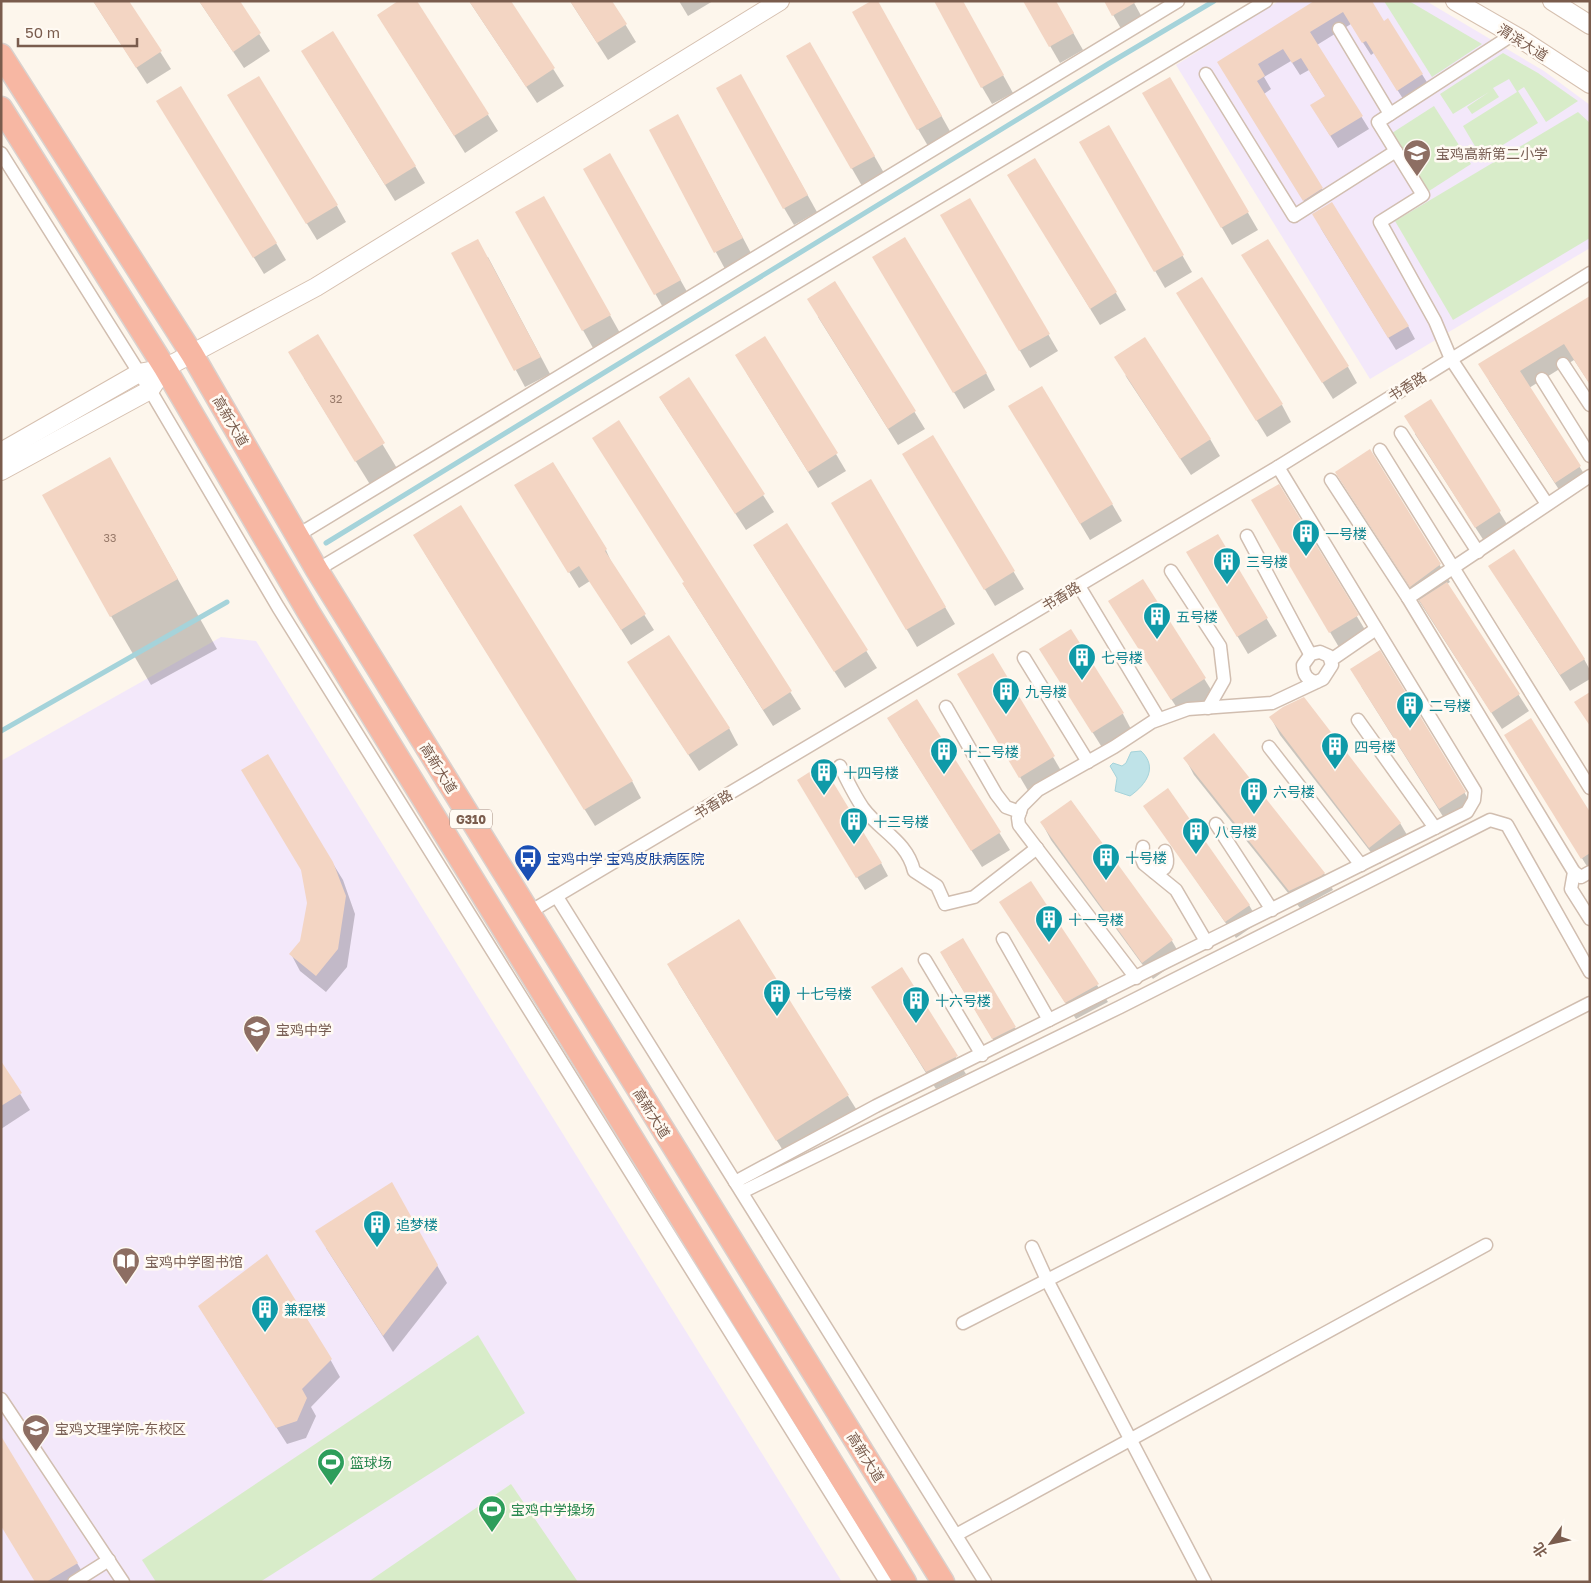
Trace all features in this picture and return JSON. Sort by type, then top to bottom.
[{"type":"highway","name":"高新大道","points":[[1,55],[192,354],[317,570],[944,1582]]},
{"type":"highway","name":"高新大道","points":[[1,108],[165,368],[309,614],[889,1577]]},
{"type":"main road","points":[[1,452],[139,373],[165,368],[316,287],[780,1]]},
{"type":"main road","name":"渭滨大道","points":[[1455,1],[1590,84]]},
{"type":"main road","points":[[1552,1],[1590,25]]},
{"type":"main road","points":[[1,471],[150,390],[165,368]]},
{"type":"street","points":[[298,535],[1178,1]]},
{"type":"street","points":[[317,570],[1266,1]]},
{"type":"street","points":[[1339,29],[1390,114]]},
{"type":"street","points":[[1512,35],[1378,122],[1423,195],[1380,222],[1436,321],[1451,359],[1547,504]]},
{"type":"street","points":[[1206,74],[1294,216],[1396,151]]},
{"type":"street","points":[[1,153],[150,390],[284,616],[889,1577]]},
{"type":"street","name":"书香路","points":[[528,913],[1278,467],[1590,274]]},
{"type":"street","points":[[1563,364],[1590,405]]},
{"type":"street","points":[[1542,379],[1590,456]]},
{"type":"street","points":[[1401,433],[1478,552]]},
{"type":"street","points":[[1380,450],[1590,788]]},
{"type":"street","points":[[739,1187],[876,1106],[982,1055],[1467,812],[1474,800],[1475,791],[1278,467]]},
{"type":"street","points":[[1408,598],[1590,476]]},
{"type":"street","points":[[1331,480],[1408,598],[1574,872],[1581,877],[1590,872]]},
{"type":"street","points":[[1247,536],[1310,654]]},
{"type":"street","points":[[1171,571],[1220,646],[1224,680],[1208,708]]},
{"type":"street","points":[[1079,586],[1159,719]]},
{"type":"street","points":[[1332,660],[1376,630]]},
{"type":"street","points":[[1317,682],[1308,679],[1303,670],[1305,660],[1310,654],[1320,652],[1332,660]]},
{"type":"street","points":[[1024,658],[1088,762]]},
{"type":"street","points":[[1136,978],[1019,825],[1022,806],[1038,790],[1159,719],[1188,709],[1272,703],[1317,682],[1328,674],[1332,660]]},
{"type":"street","points":[[946,707],[996,794],[1006,808],[1020,812]]},
{"type":"street","points":[[1358,720],[1435,828]]},
{"type":"street","points":[[1269,747],[1361,865]]},
{"type":"street","points":[[840,766],[864,809],[900,842],[911,859],[914,871],[937,886],[945,904],[974,897],[1037,848]]},
{"type":"street","points":[[739,1187],[1111,1011],[1490,820],[1507,825],[1590,972]]},
{"type":"street","points":[[1216,824],[1272,910]]},
{"type":"street","points":[[1143,847],[1141,858],[1144,864],[1176,890],[1207,943]]},
{"type":"street","points":[[1154,872],[1159,872],[1167,865],[1168,860],[1165,851]]},
{"type":"street","points":[[1574,872],[1571,889],[1590,919]]},
{"type":"street","points":[[557,896],[985,1582]]},
{"type":"street","points":[[1003,939],[1049,1020]]},
{"type":"street","points":[[925,960],[982,1055]]},
{"type":"street","points":[[963,1323],[1590,1003]]},
{"type":"street","points":[[956,1534],[1486,1245]]},
{"type":"street","points":[[1032,1247],[1046,1280],[1205,1582]]},
{"type":"street","points":[[1,1399],[123,1582]]},
{"type":"street","points":[[74,1582],[108,1560]]},
{"type":"shaded area","name":"宝鸡高新第二小学","points":[[1279,1],[1426,1],[1544,71],[1590,105],[1590,248],[1370,379],[1176,65]]},
{"type":"shaded area","name":"宝鸡中学","points":[[221,637],[256,641],[842,1582],[1,1582],[1,761]]},
{"type":"green space","points":[[1384,1],[1409,1],[1482,44],[1432,77]]},
{"type":"green space","points":[[1503,53],[1538,73],[1578,101],[1546,122],[1524,87],[1518,91],[1538,123],[1482,158],[1463,126],[1517,92],[1509,79],[1493,88],[1499,97],[1472,114],[1467,107],[1489,92],[1453,114],[1440,94]]},
{"type":"green space","points":[[1434,106],[1471,164],[1429,191],[1392,133]]},
{"type":"green space","points":[[1578,112],[1590,123],[1590,238],[1453,320],[1395,221]]},
{"type":"green space","name":"篮球场","points":[[478,1335],[525,1413],[260,1582],[156,1582],[142,1560]]},
{"type":"green space","name":"宝鸡中学操场","points":[[511,1484],[578,1582],[368,1582]]},
{"type":"water","points":[[1141,751],[1149,763],[1148,775],[1145,781],[1130,796],[1115,791],[1117,778],[1110,766],[1113,763],[1122,766],[1126,763],[1131,752]]},
{"type":"building","points":[[93,1],[129,1],[162,51],[136,68]]},
{"type":"building","points":[[199,1],[240,1],[261,33],[233,52]]},
{"type":"building","points":[[398,1],[417,1],[489,114],[454,136],[377,15]]},
{"type":"building","points":[[469,1],[511,1],[555,68],[526,87]]},
{"type":"building","points":[[570,1],[612,1],[627,24],[597,43]]},
{"type":"building","points":[[871,1],[878,1],[942,116],[917,130],[852,12]]},
{"type":"building","points":[[934,1],[963,1],[1004,75],[981,88]]},
{"type":"building","points":[[1023,1],[1056,1],[1074,33],[1049,47]]},
{"type":"building","points":[[1104,1],[1138,1],[1112,16]]},
{"type":"building","points":[[1314,1],[1372,1],[1384,21],[1388,18],[1423,74],[1397,91],[1366,41],[1362,43],[1343,12],[1310,32],[1363,116],[1330,136],[1310,105],[1325,96],[1301,58],[1292,63],[1283,49],[1258,64],[1265,76],[1257,81],[1323,188],[1303,201],[1217,62]]},
{"type":"building","points":[[333,31],[416,166],[385,185],[301,51]]},
{"type":"building","points":[[810,42],[875,156],[851,169],[786,56]]},
{"type":"building","points":[[741,74],[808,195],[783,209],[716,88]]},
{"type":"building","points":[[259,76],[338,205],[306,224],[227,95]]},
{"type":"building","points":[[1170,77],[1249,212],[1221,228],[1142,93]]},
{"type":"building","points":[[181,86],[277,243],[253,258],[156,101]]},
{"type":"building","points":[[678,114],[743,238],[714,253],[649,130]]},
{"type":"building","points":[[1109,125],[1184,255],[1154,272],[1079,142]]},
{"type":"building","points":[[610,153],[681,280],[654,295],[583,169]]},
{"type":"building","points":[[1035,158],[1117,292],[1090,309],[1007,175]]},
{"type":"building","points":[[544,196],[611,315],[582,331],[515,212]]},
{"type":"building","points":[[970,198],[1050,334],[1019,351],[940,215]]},
{"type":"building","points":[[1332,202],[1409,326],[1388,338],[1312,214]]},
{"type":"building","points":[[905,237],[987,373],[953,393],[872,257]]},
{"type":"building","points":[[478,239],[541,357],[514,371],[451,253]]},
{"type":"building","points":[[1268,239],[1349,366],[1322,383],[1241,255]]},
{"type":"building","points":[[1202,277],[1283,404],[1256,421],[1176,293]]},
{"type":"building","points":[[835,281],[916,411],[888,429],[807,299]]},
{"type":"building","points":[[1590,296],[1590,385],[1564,344],[1520,371],[1581,466],[1555,483],[1478,364]]},
{"type":"building","points":[[318,334],[385,443],[355,462],[288,352]]},
{"type":"building","points":[[765,336],[838,453],[808,472],[735,355]]},
{"type":"building","points":[[1145,337],[1211,439],[1180,459],[1114,357]]},
{"type":"building","points":[[689,377],[765,494],[735,514],[659,397]]},
{"type":"building","points":[[1042,386],[1113,504],[1080,524],[1008,406]]},
{"type":"building","points":[[1431,399],[1501,511],[1475,528],[1404,416]]},
{"type":"building","points":[[619,420],[792,691],[763,710],[592,438]]},
{"type":"building","points":[[933,435],[1015,571],[984,590],[902,454]]},
{"type":"building","points":[[1370,449],[1441,564],[1410,587],[1335,472]]},
{"type":"building","points":[[110,457],[178,579],[110,617],[42,495]]},
{"type":"building","points":[[553,462],[607,549],[605,551],[646,614],[621,630],[579,566],[568,573],[514,485]]},
{"type":"building","points":[[871,479],[946,607],[906,630],[831,503]]},
{"type":"building","name":"一号楼","points":[[1279,484],[1359,615],[1329,633],[1251,500]]},
{"type":"building","points":[[461,505],[633,781],[584,810],[413,535]]},
{"type":"building","points":[[787,523],[868,650],[834,672],[753,545]]},
{"type":"building","name":"三号楼","points":[[1218,534],[1268,618],[1237,637],[1186,552]]},
{"type":"building","points":[[1514,549],[1585,659],[1560,675],[1488,566]]},
{"type":"building","name":"五号楼","points":[[1143,579],[1206,678],[1171,700],[1108,601]]},
{"type":"building","points":[[1447,582],[1520,694],[1491,713],[1419,600]]},
{"type":"building","name":"七号楼","points":[[1071,629],[1124,713],[1092,733],[1039,649]]},
{"type":"building","points":[[669,635],[730,728],[688,755],[627,662]]},
{"type":"building","name":"二号楼","points":[[1380,650],[1466,792],[1439,809],[1350,669]]},
{"type":"building","name":"九号楼","points":[[993,653],[1055,756],[1019,778],[957,674]]},
{"type":"building","points":[[1590,692],[1590,726],[1574,702]]},
{"type":"building","name":"四号楼","points":[[1304,697],[1401,823],[1369,848],[1269,717],[1283,707]]},
{"type":"building","name":"十二号楼","points":[[917,699],[1001,832],[971,851],[887,718]]},
{"type":"building","points":[[1531,718],[1590,812],[1590,853],[1581,859],[1504,735]]},
{"type":"building","name":"六号楼","points":[[1214,733],[1325,873],[1289,891],[1183,758]]},
{"type":"building","points":[[268,754],[333,862],[346,896],[338,949],[316,976],[289,954],[300,941],[307,903],[301,870],[241,770]]},
{"type":"building","points":[[822,764],[882,863],[856,878],[797,780]]},
{"type":"building","name":"八号楼","points":[[1168,788],[1250,905],[1225,922],[1143,806]]},
{"type":"building","name":"十号楼","points":[[1071,800],[1173,940],[1142,963],[1040,822]]},
{"type":"building","name":"十一号楼","points":[[1031,881],[1099,984],[1065,1003],[999,902]]},
{"type":"building","points":[[739,919],[849,1095],[776,1141],[667,964]]},
{"type":"building","points":[[963,938],[1016,1027],[992,1039],[940,952]]},
{"type":"building","name":"十六号楼","points":[[902,967],[958,1056],[926,1072],[871,987]]},
{"type":"building","points":[[1,1061],[22,1093],[1,1106]]},
{"type":"building","name":"追梦楼","points":[[392,1182],[438,1265],[383,1336],[315,1231]]},
{"type":"building","name":"兼程楼","points":[[267,1254],[332,1359],[302,1389],[307,1398],[297,1421],[276,1428],[198,1306]]},
{"type":"building","points":[[1,1436],[78,1563],[46,1582],[35,1582],[1,1526]]},
{"type":"waterway","points":[[326,543],[1214,1]]},
{"type":"waterway","points":[[1,731],[227,602]]},
{"type":"place","name":"宝鸡高新第二小学","points":[[1417,177]]},
{"type":"place","name":"一号楼","points":[[1306,557]]},
{"type":"place","name":"三号楼","points":[[1227,585]]},
{"type":"place","name":"五号楼","points":[[1157,640]]},
{"type":"place","name":"七号楼","points":[[1082,681]]},
{"type":"place","name":"九号楼","points":[[1006,715]]},
{"type":"place","name":"二号楼","points":[[1410,729]]},
{"type":"place","name":"四号楼","points":[[1335,770]]},
{"type":"place","name":"十二号楼","points":[[944,775]]},
{"type":"place","name":"十四号楼","points":[[824,796]]},
{"type":"place","name":"六号楼","points":[[1254,815]]},
{"type":"place","name":"十三号楼","points":[[854,845]]},
{"type":"place","name":"八号楼","points":[[1196,855]]},
{"type":"place","name":"十号楼","points":[[1106,881]]},
{"type":"place","name":"宝鸡中学 宝鸡皮肤病医院","points":[[528,882]]},
{"type":"place","name":"十一号楼","points":[[1049,943]]},
{"type":"place","name":"十七号楼","points":[[777,1017]]},
{"type":"place","name":"十六号楼","points":[[916,1024]]},
{"type":"place","name":"宝鸡中学","points":[[257,1053]]},
{"type":"place","name":"追梦楼","points":[[377,1248]]},
{"type":"place","name":"宝鸡中学图书馆","points":[[126,1285]]},
{"type":"place","name":"兼程楼","points":[[265,1333]]},
{"type":"place","name":"宝鸡文理学院-东校区","points":[[36,1452]]},
{"type":"place","name":"篮球场","points":[[331,1486]]},
{"type":"place","name":"宝鸡中学操场","points":[[492,1533]]}]
